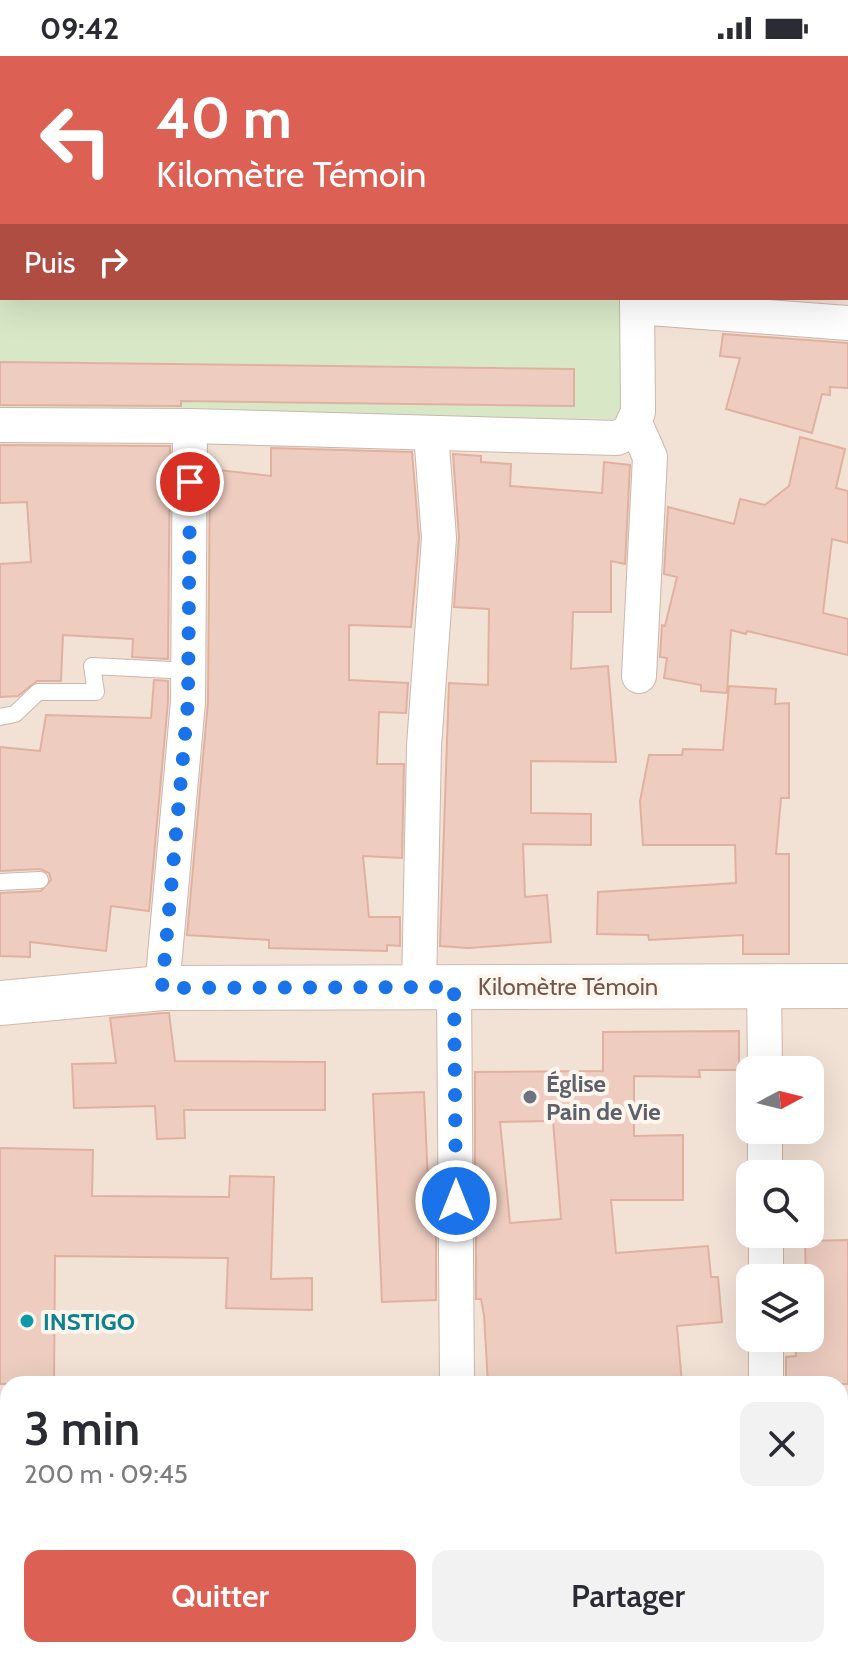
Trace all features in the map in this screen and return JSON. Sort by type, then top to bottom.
[{"type":"main road","name":"Kilomètre Témoin","points":[[0,1003],[162,988],[848,986]]},
{"type":"street","points":[[639,676],[650,457],[635,423],[637,302],[848,323]]},
{"type":"street","points":[[0,425],[190,426],[617,438],[629,432],[635,423]]},
{"type":"street","points":[[162,988],[190,671],[190,426]]},
{"type":"street","points":[[431,433],[439,538],[424,746],[457,1376]]},
{"type":"street","points":[[764,984],[765,1056]]},
{"type":"street","points":[[766,1352],[766,1376]]},
{"type":"lane","points":[[0,717],[15,714],[38,692],[96,692],[92,666],[190,671]]},
{"type":"lane","points":[[0,882],[40,880]]},
{"type":"shaded area","points":[[0,300],[848,300],[848,1376],[0,1376]]},
{"type":"green space","points":[[0,300],[625,300],[625,419],[0,414]]},
{"type":"building","points":[[723,334],[848,343],[848,388],[830,387],[830,395],[822,394],[812,433],[726,409],[740,358],[720,356]]},
{"type":"building","points":[[0,362],[574,369],[574,406],[181,401],[181,406],[0,405]]},
{"type":"building","points":[[800,437],[845,449],[836,488],[848,491],[848,543],[832,539],[823,613],[848,619],[848,655],[731,630],[727,693],[701,691],[701,685],[664,678],[667,658],[660,657],[662,625],[665,626],[677,577],[664,574],[668,507],[734,524],[740,499],[765,505],[789,486]]},
{"type":"building","points":[[0,445],[170,446],[168,659],[132,657],[133,639],[63,635],[61,681],[37,681],[18,696],[0,697],[0,564],[31,562],[27,502],[0,503]]},
{"type":"building","points":[[271,448],[412,452],[419,538],[411,627],[349,625],[349,680],[408,683],[406,713],[379,712],[377,764],[404,764],[402,858],[363,856],[369,917],[400,917],[400,946],[387,945],[387,951],[269,948],[269,940],[187,935],[208,702],[210,469],[271,476]]},
{"type":"building","points":[[453,454],[481,456],[481,462],[511,464],[510,486],[602,493],[604,462],[630,465],[625,564],[611,561],[611,612],[573,612],[571,669],[608,666],[616,762],[531,761],[531,813],[591,814],[591,845],[523,844],[525,897],[547,895],[551,942],[468,948],[440,946],[449,683],[488,685],[489,609],[454,607],[459,537]]},
{"type":"building","points":[[154,680],[168,681],[168,701],[149,911],[111,906],[106,951],[30,942],[30,957],[0,956],[0,893],[41,891],[51,880],[49,873],[40,869],[0,871],[0,747],[40,751],[46,715],[151,718]]},
{"type":"building","points":[[729,686],[776,689],[775,704],[789,703],[789,798],[781,798],[776,854],[789,854],[789,954],[743,954],[743,935],[649,940],[648,935],[597,934],[598,892],[736,883],[735,845],[643,845],[640,801],[649,755],[682,755],[683,749],[723,750]]},
{"type":"building","points":[[169,1013],[175,1061],[325,1062],[325,1110],[184,1110],[185,1138],[157,1139],[155,1106],[74,1108],[72,1064],[116,1063],[110,1018]]},
{"type":"building","points":[[739,1031],[736,1070],[699,1070],[700,1077],[634,1076],[634,1136],[683,1135],[683,1200],[611,1200],[616,1253],[708,1246],[711,1277],[718,1277],[722,1322],[677,1326],[681,1376],[488,1376],[484,1315],[481,1299],[476,1299],[476,1226],[484,1225],[475,1171],[475,1072],[603,1071],[603,1032]],"holes":[[[553,1121],[561,1219],[510,1223],[500,1122]]]},
{"type":"building","points":[[424,1092],[430,1229],[436,1229],[436,1300],[382,1302],[373,1094]]},
{"type":"building","name":"INSTIGO","points":[[0,1148],[93,1150],[92,1196],[229,1197],[230,1176],[274,1177],[271,1279],[312,1278],[312,1310],[226,1308],[228,1258],[55,1256],[54,1376],[0,1376]]},
{"type":"building","points":[[848,1240],[848,1376],[786,1376],[786,1357],[796,1356],[796,1352],[824,1352],[824,1264],[806,1264],[805,1248],[824,1248],[824,1241]]},
{"type":"place","name":"Église Pain de Vie","points":[[530,1097]]},
{"type":"place","name":"INSTIGO","points":[[27,1321]]},
{"type":"route","points":[[190,482],[190,671],[185,760],[162,988],[454,987],[456,1201]]}]
